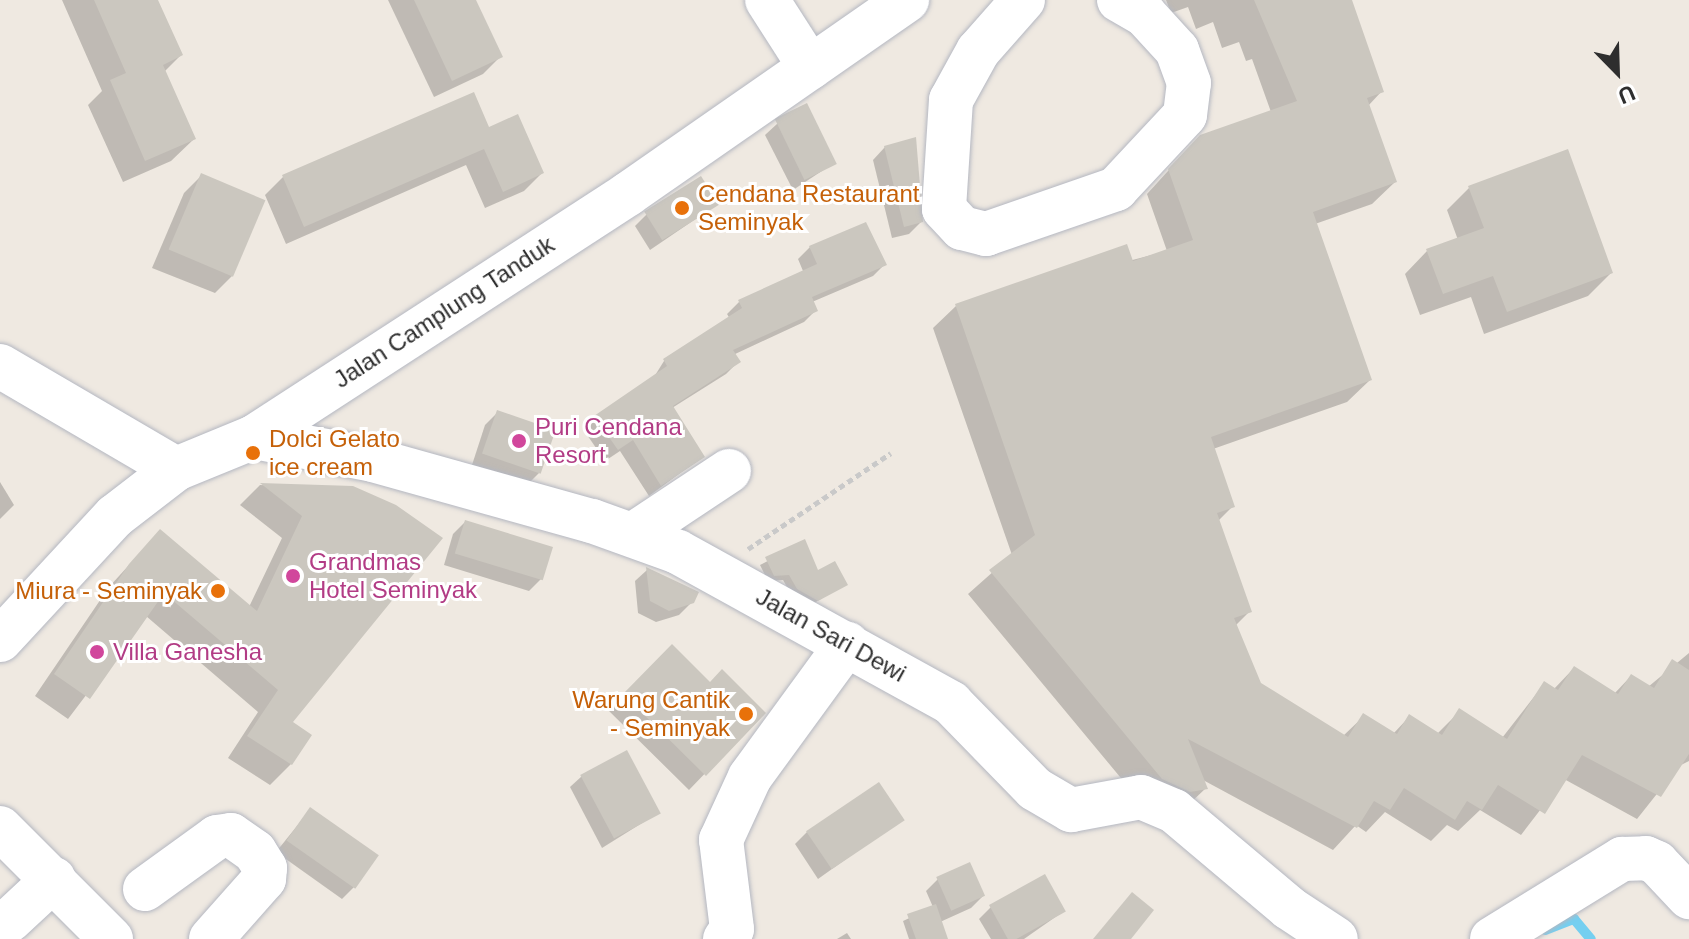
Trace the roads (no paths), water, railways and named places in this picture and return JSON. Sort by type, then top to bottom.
[{"type":"street","points":[[767,0],[810,67]]},
{"type":"street","name":"Jalan Camplung Tanduk","points":[[0,640],[115,516],[176,469],[254,437],[628,194],[907,0]]},
{"type":"street","points":[[1002,7],[951,100],[944,209],[962,228],[986,234],[1116,189],[1185,115],[1189,83],[1177,50],[1145,15],[1119,0]]},
{"type":"street","points":[[0,366],[176,469]]},
{"type":"street","name":"Jalan Sari Dewi","points":[[254,437],[373,460],[634,534],[714,571],[951,703],[1035,789],[1071,810],[1141,797],[1174,811],[1289,908],[1336,939]]},
{"type":"street","points":[[634,534],[729,471]]},
{"type":"street","points":[[725,939],[732,929],[721,840],[750,777],[847,644]]},
{"type":"street","points":[[0,828],[111,939]]},
{"type":"street","points":[[145,889],[217,837],[231,835],[255,852],[265,868],[264,879],[211,939]]},
{"type":"street","points":[[1492,939],[1622,859],[1646,858],[1657,863],[1689,897]]},
{"type":"street","points":[[10,920],[54,879]]},
{"type":"waterway","points":[[1545,930],[1574,919],[1591,939]]},
{"type":"place","name":"Cendana Restaurant Seminyak","points":[[682,208]]},
{"type":"place","name":"Puri Cendana Resort","points":[[519,441]]},
{"type":"place","name":"Dolci Gelato ice cream","points":[[253,453]]},
{"type":"place","name":"Grandmas Hotel Seminyak","points":[[293,576]]},
{"type":"place","name":"Miura - Seminyak","points":[[218,591]]},
{"type":"place","name":"Villa Ganesha","points":[[97,652]]},
{"type":"place","name":"Warung Cantik - Seminyak","points":[[746,714]]}]
